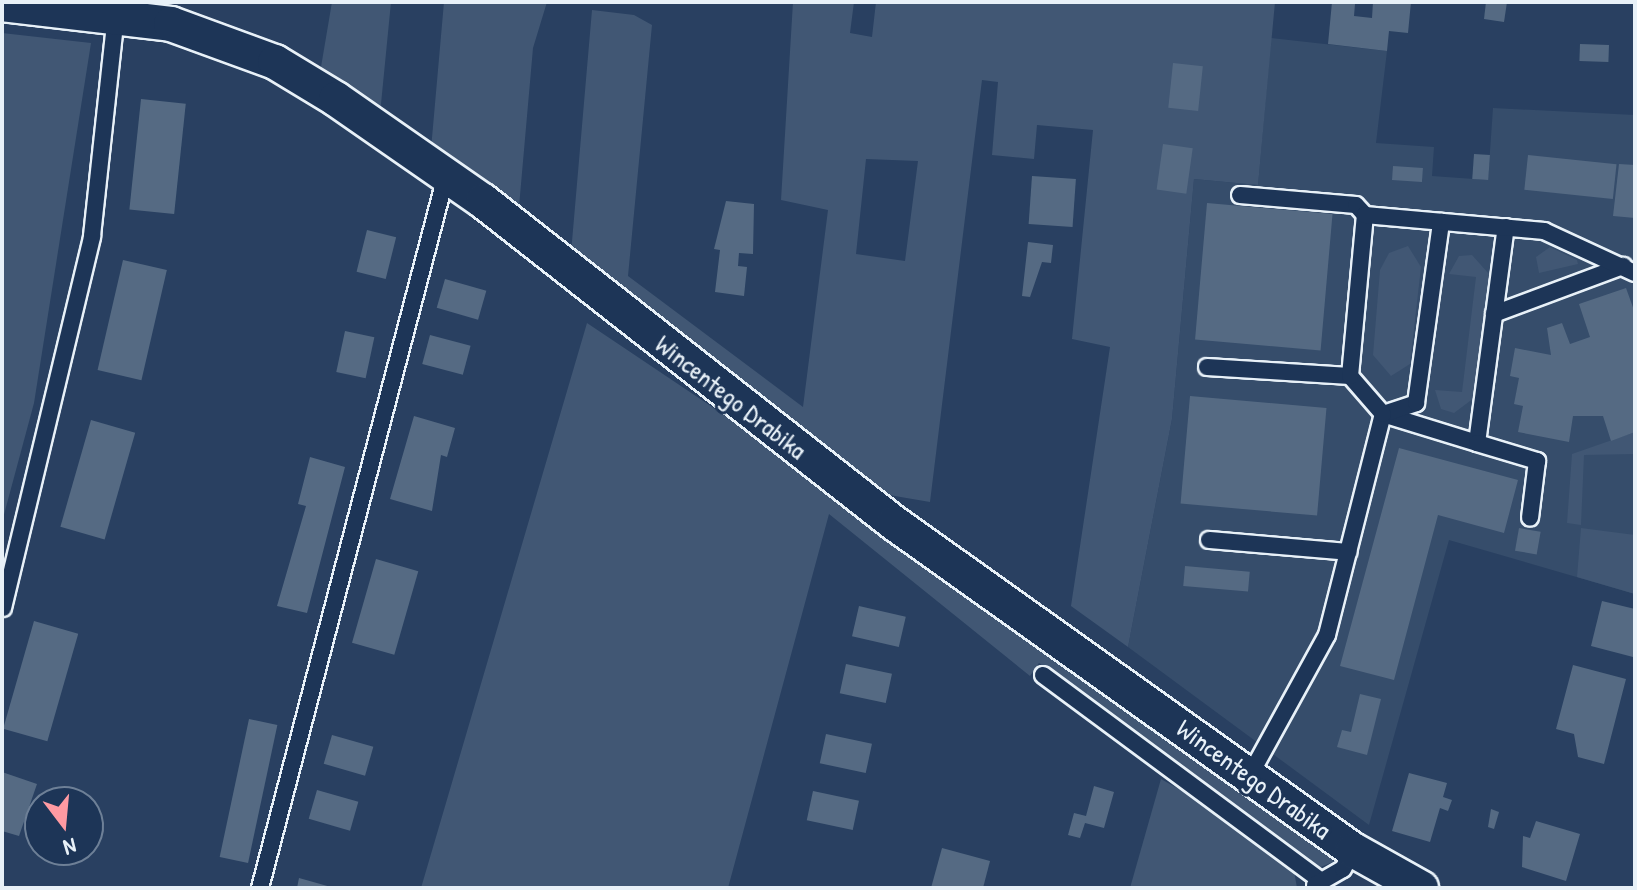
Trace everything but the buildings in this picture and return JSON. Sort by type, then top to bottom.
[{"type":"street","name":"Wincentego Drabika","points":[[2,4],[116,14],[171,24],[275,62],[446,176],[894,523],[1353,850],[1421,888]]},
{"type":"lane","points":[[3,608],[92,236],[116,14]]},
{"type":"lane","points":[[260,888],[446,176]]},
{"type":"lane","points":[[1240,195],[1356,205],[1365,215],[1544,231],[1629,270]]},
{"type":"lane","points":[[1350,376],[1365,215]]},
{"type":"lane","points":[[1383,414],[1416,403],[1441,222]]},
{"type":"lane","points":[[1477,443],[1506,227]]},
{"type":"lane","points":[[1494,314],[1629,270]]},
{"type":"lane","points":[[1207,367],[1350,376],[1383,414],[1537,461],[1530,518]]},
{"type":"lane","points":[[1250,775],[1327,635],[1383,414]]},
{"type":"lane","points":[[1209,540],[1348,552]]},
{"type":"lane","points":[[1043,675],[1316,884],[1343,869],[1353,850]]},
{"type":"shaded area","points":[[332,2],[391,2],[380,114],[320,73]]},
{"type":"shaded area","points":[[444,2],[547,2],[533,48],[518,218],[431,149]]},
{"type":"shaded area","points":[[793,2],[854,2],[850,33],[872,37],[876,2],[1275,2],[1258,185],[1194,179],[1172,419],[1128,647],[1071,606],[1110,347],[1072,339],[1093,130],[1037,125],[1034,159],[992,155],[998,82],[982,80],[930,502],[889,495],[778,418],[571,253],[592,10],[634,15],[652,25],[628,276],[803,407],[828,210],[781,200]],"holes":[[[866,159],[918,161],[905,261],[856,254]]]},
{"type":"shaded area","points":[[2,33],[91,43],[34,403],[2,522]]},
{"type":"shaded area","points":[[1271,38],[1387,51],[1376,143],[1434,147],[1432,176],[1488,180],[1493,108],[1635,115],[1635,594],[1449,540],[1369,825],[1128,647],[1172,419],[1194,179],[1258,185]]},
{"type":"shaded area","points":[[1408,246],[1421,267],[1410,364],[1391,376],[1373,355],[1380,270],[1389,253]]},
{"type":"shaded area","points":[[1550,247],[1577,260],[1578,264],[1539,273],[1536,257]]},
{"type":"shaded area","points":[[1472,255],[1489,274],[1474,398],[1454,413],[1441,409],[1435,390],[1462,392],[1476,277],[1449,274],[1459,256]]},
{"type":"shaded area","points":[[587,323],[769,445],[1331,851],[1333,862],[1316,869],[1300,860],[1039,663],[1030,676],[829,514],[728,888],[421,888]]},
{"type":"shaded area","points":[[1635,432],[1635,454],[1584,455],[1581,525],[1567,523],[1572,454]]},
{"type":"shaded area","points":[[1581,528],[1635,535],[1635,594],[1577,577]]},
{"type":"shaded area","points":[[1161,779],[1239,823],[1294,871],[1297,888],[1130,888]]}]
